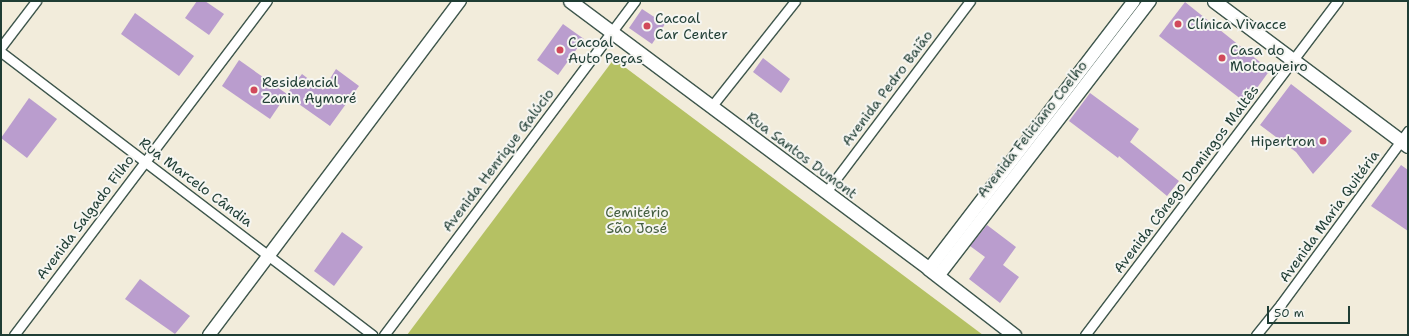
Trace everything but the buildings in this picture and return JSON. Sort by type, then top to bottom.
[{"type":"main road","name":"Rua Santos Dumont","points":[[570,1],[933,272],[1014,335]]},
{"type":"main road","points":[[1214,1],[1294,61],[1406,139]]},
{"type":"street","points":[[1,47],[36,1]]},
{"type":"street","name":"Avenida Salgado Filho","points":[[14,335],[266,1]]},
{"type":"street","points":[[209,335],[460,1]]},
{"type":"street","name":"Avenida Henrique Galúcio","points":[[384,335],[635,1]]},
{"type":"street","points":[[712,107],[795,1]]},
{"type":"street","name":"Avenida Pedro Baião","points":[[826,192],[970,1]]},
{"type":"street","name":"Avenida Feliciano Coelho","points":[[933,272],[1134,1]]},
{"type":"street","name":"Avenida Feliciano Coelho","points":[[933,272],[1150,1]]},
{"type":"street","name":"Avenida Cônego Domingos Maltês","points":[[1085,335],[1338,1]]},
{"type":"street","name":"Rua Marcelo Cândia","points":[[1,52],[269,254],[373,335]]},
{"type":"street","name":"Avenida Maria Quitéria","points":[[1256,335],[1406,139]]},
{"type":"green space","name":"Cemitério São José","points":[[614,59],[947,308],[983,335],[407,335]]},
{"type":"place","name":"Clínica Vivacce","points":[[1178,24]]},
{"type":"place","name":"Cacoal Car Center","points":[[647,26]]},
{"type":"place","name":"Cacoal Auto Peças","points":[[560,50]]},
{"type":"place","name":"Casa do Motoqueiro","points":[[1222,58]]},
{"type":"place","name":"Residencial Zanin Aymoré","points":[[254,90]]},
{"type":"place","name":"Hipertron","points":[[1323,141]]}]
